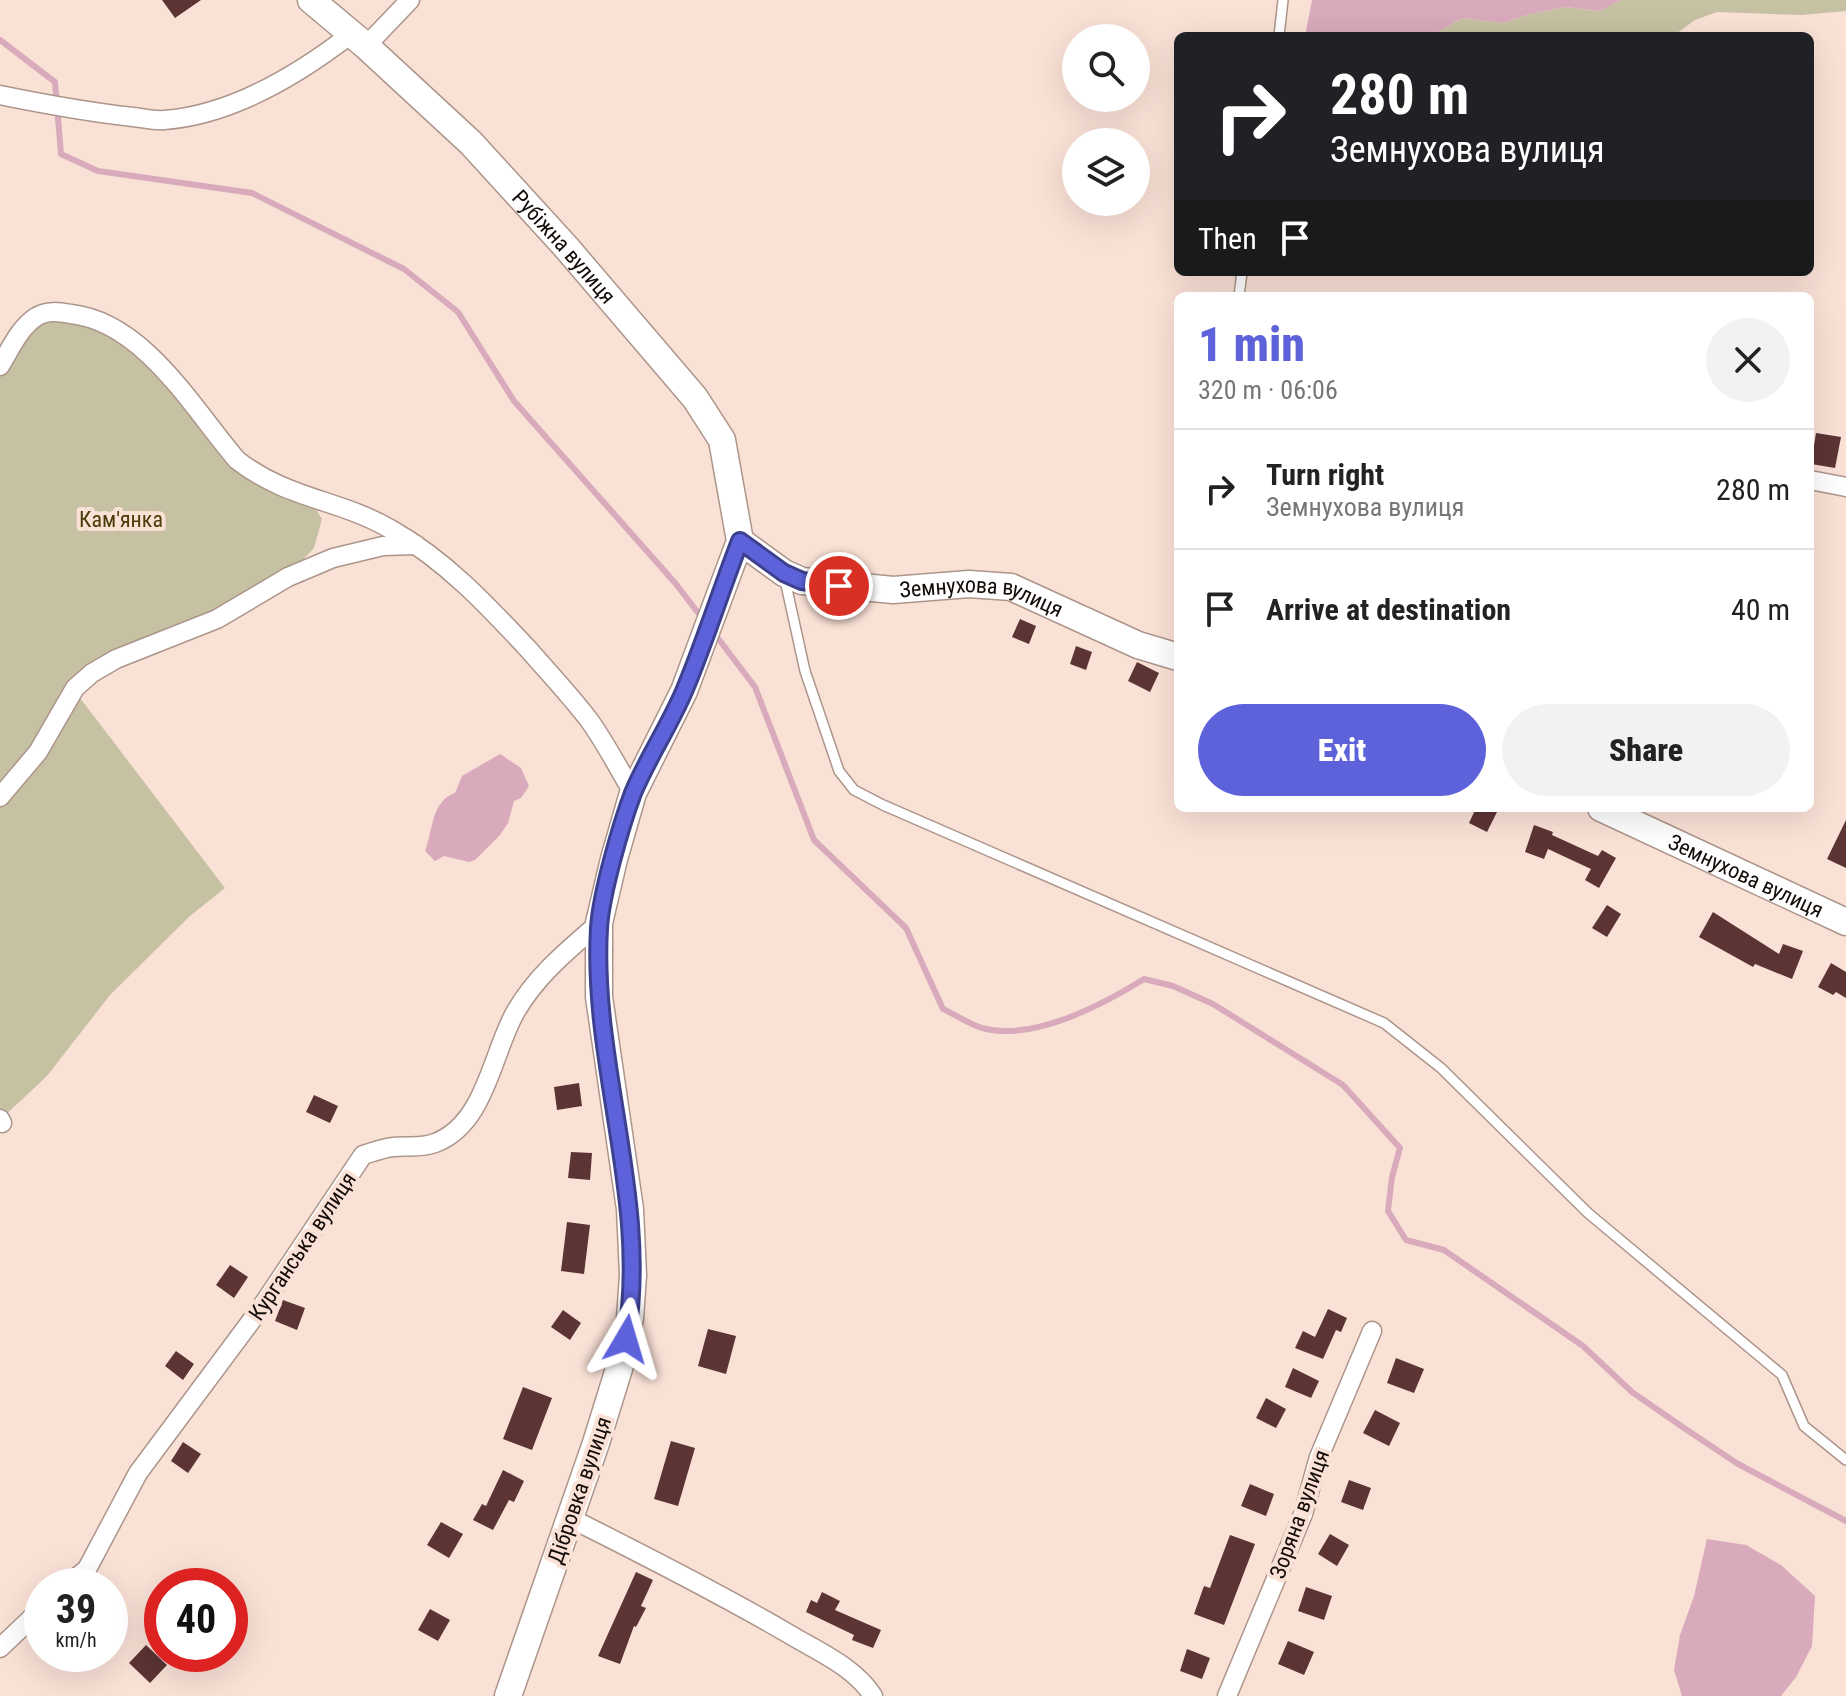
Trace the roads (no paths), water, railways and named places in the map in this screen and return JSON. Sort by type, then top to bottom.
[{"type":"street","name":"Рубіжна вулиця","points":[[311,0],[471,143],[566,247],[695,398],[722,440],[740,541]]},
{"type":"street","points":[[0,95],[71,109],[160,121],[189,117],[227,106],[359,40],[410,0]]},
{"type":"street","points":[[0,366],[16,339],[34,318],[46,312],[94,319],[137,345],[157,363],[237,460],[291,492],[357,513],[389,528],[416,545],[475,593],[590,722],[633,793]]},
{"type":"street","points":[[1814,481],[1846,487]]},
{"type":"street","name":"Земнухова вулиця","points":[[740,541],[784,573],[802,581],[880,589],[969,584],[1011,587],[1138,645],[1174,656]]},
{"type":"street","name":"Дібровка вулиця","points":[[508,1696],[622,1359],[633,1275],[630,1209],[599,997],[599,923],[633,793],[684,691],[740,541]]},
{"type":"street","points":[[0,797],[38,752],[75,688],[92,673],[127,653],[217,619],[288,577],[333,558],[383,546],[416,545]]},
{"type":"street","name":"Земнухова вулиця","points":[[1610,812],[1846,922]]},
{"type":"street","name":"Курганська вулиця","points":[[88,1568],[138,1473],[260,1309],[363,1155],[395,1146],[411,1149],[436,1143],[454,1130],[469,1114],[483,1091],[514,1013],[556,961],[599,923]]},
{"type":"street","name":"Зоряна вулиця","points":[[1227,1696],[1303,1514],[1319,1457],[1372,1331]]},
{"type":"street","points":[[570,1518],[708,1587],[824,1655],[865,1683],[873,1696]]},
{"type":"street","points":[[0,1648],[24,1625]]},
{"type":"lane","points":[[1279,32],[1283,0]]},
{"type":"lane","points":[[784,573],[805,671],[839,771],[854,790],[1384,1023],[1441,1068],[1588,1213],[1782,1375],[1804,1426],[1846,1460]]},
{"type":"waterway","points":[[0,40],[55,82],[61,154],[98,171],[252,193],[404,269],[458,312],[514,401],[676,584],[702,618]]},
{"type":"waterway","points":[[714,633],[755,687],[814,840],[906,928],[943,1009],[982,1028],[1023,1030],[1045,1026],[1088,1010],[1144,979],[1173,986],[1213,1004],[1343,1085],[1400,1148],[1392,1177],[1388,1211],[1406,1240],[1444,1250],[1583,1346],[1632,1392],[1684,1428],[1738,1464],[1846,1521]]},
{"type":"park label","name":"Кам'янка","points":[[121,519]]}]
